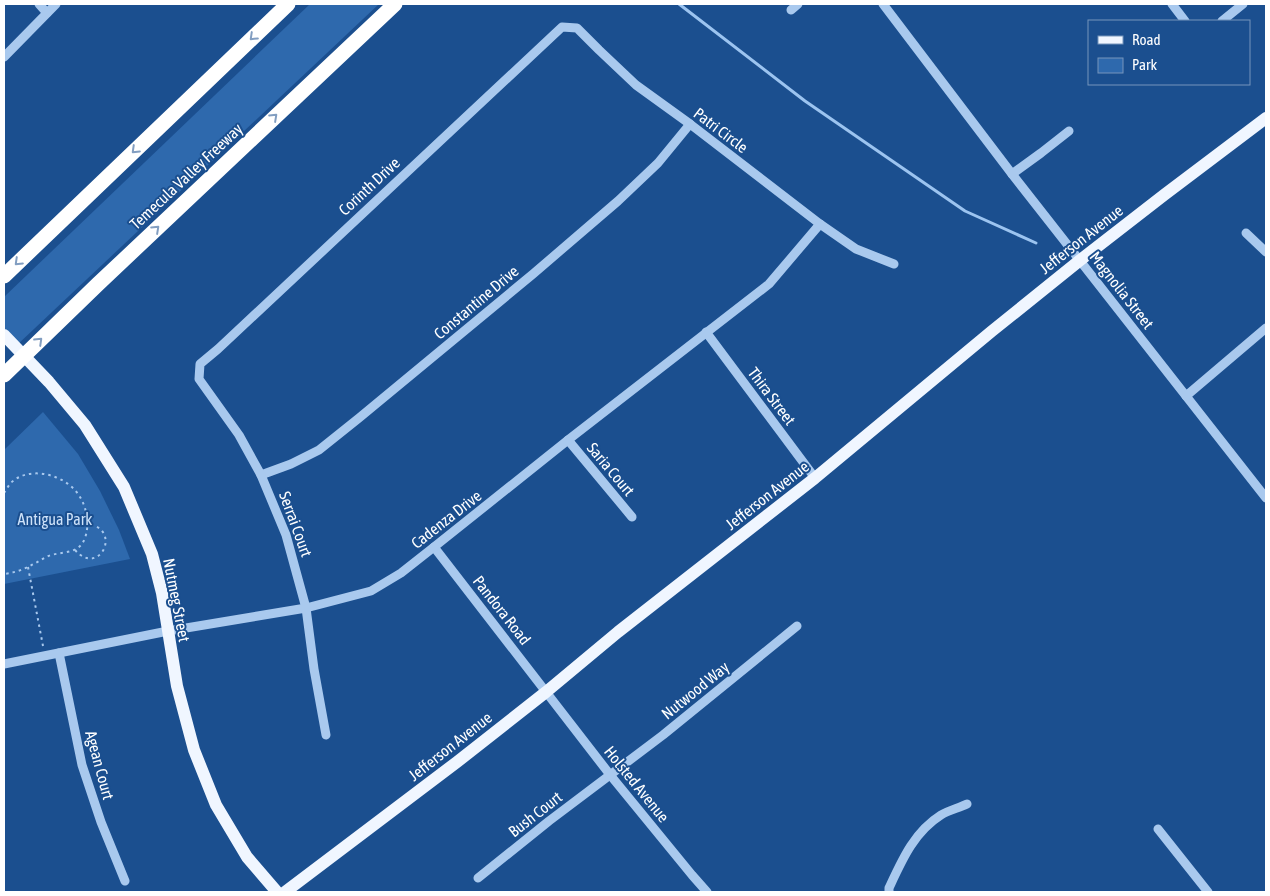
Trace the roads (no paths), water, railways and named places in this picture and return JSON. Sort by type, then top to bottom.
[{"type":"highway","points":[[4,276],[288,4]]},
{"type":"highway","name":"Temecula Valley Freeway","points":[[4,375],[395,4]]},
{"type":"main road","name":"Jefferson Avenue","points":[[285,892],[546,692],[618,632],[814,478],[992,331],[1164,194],[1266,118]]},
{"type":"main road","name":"Nutmeg Street","points":[[4,335],[85,425],[124,487],[152,554],[162,593],[177,686],[194,750],[216,805],[247,857],[277,892]]},
{"type":"street","points":[[40,4],[48,12]]},
{"type":"street","points":[[4,57],[56,4]]},
{"type":"street","name":"Magnolia Street","points":[[882,4],[1012,174],[1266,498]]},
{"type":"street","points":[[1172,4],[1183,20]]},
{"type":"street","points":[[1223,20],[1244,4]]},
{"type":"street","name":"Patri Circle","points":[[541,46],[562,27],[577,28],[636,85],[820,224],[856,249],[894,264]]},
{"type":"street","name":"Corinth Drive","points":[[218,349],[541,46]]},
{"type":"street","name":"Constantine Drive","points":[[261,475],[291,464],[319,450],[367,412],[618,201],[658,163],[690,124]]},
{"type":"street","points":[[1012,174],[1069,131]]},
{"type":"street","name":"Cadenza Drive","points":[[4,664],[168,631],[306,608],[371,591],[401,573],[769,284],[820,224]]},
{"type":"street","points":[[1246,233],[1266,252]]},
{"type":"street","points":[[1186,396],[1266,328]]},
{"type":"street","name":"Thira Street","points":[[706,332],[814,478]]},
{"type":"street","name":"Serrai Court","points":[[218,349],[200,364],[199,379],[239,435],[261,475],[286,535],[306,608],[326,735]]},
{"type":"street","name":"Saria Court","points":[[568,440],[632,517]]},
{"type":"street","name":"Pandora Road","points":[[434,547],[546,692]]},
{"type":"street","name":"Nutwood Way","points":[[611,776],[797,626]]},
{"type":"street","name":"Agean Court","points":[[59,653],[82,765],[100,822],[125,880]]},
{"type":"street","name":"Holsted Avenue","points":[[546,692],[611,776],[707,892]]},
{"type":"street","name":"Bush Court","points":[[478,878],[549,821],[611,776]]},
{"type":"street","points":[[888,892],[901,863],[918,833],[942,815],[967,804]]},
{"type":"street","points":[[1158,829],[1208,892]]},
{"type":"waterway","points":[[679,4],[805,101],[965,211],[1036,243]]},
{"type":"park label","name":"Antigua Park","points":[[55,519]]}]
